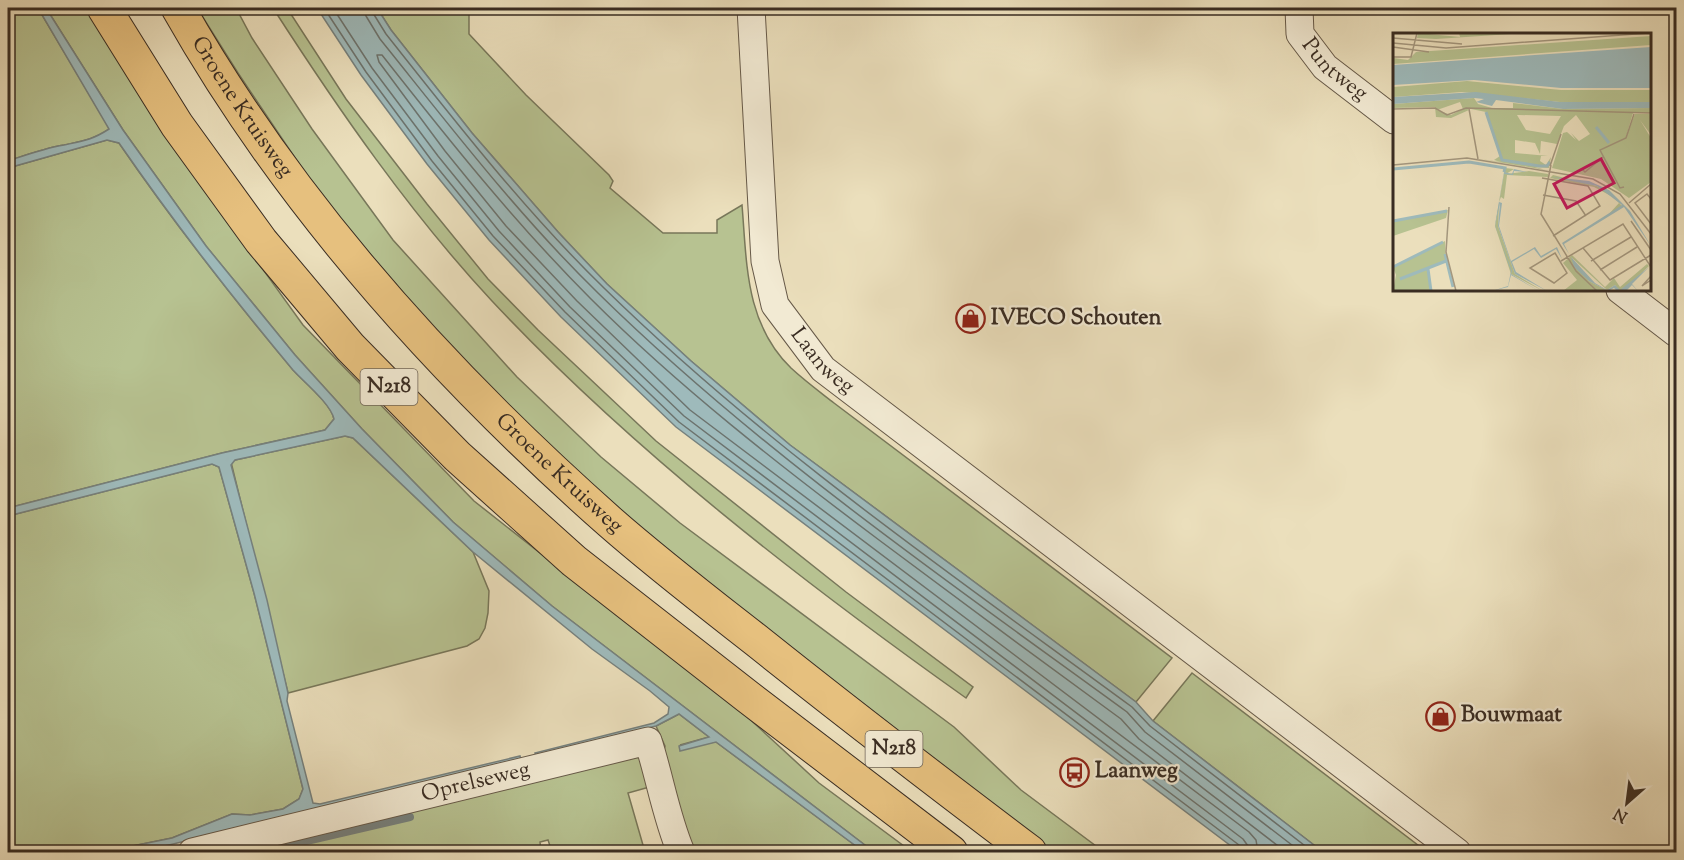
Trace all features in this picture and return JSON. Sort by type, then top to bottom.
[{"type":"main road","name":"N218","points":[[104,8],[177,125],[261,241],[350,347],[457,456],[574,561],[748,698],[951,852]]},
{"type":"main road","name":"Groene Kruisweg","points":[[178,8],[215,69],[262,138],[327,226],[412,326],[513,432],[610,522],[689,589],[1030,852]]},
{"type":"street","name":"Laanweg","points":[[751,8],[765,261],[775,304],[823,369],[1457,852]]},
{"type":"street","name":"Puntweg","points":[[1299,8],[1300,34],[1325,67],[1393,118]]},
{"type":"street","points":[[1621,291],[1677,333]]},
{"type":"street","name":"Oprelseweg","points":[[192,852],[648,741],[659,775],[672,832],[681,852]]},
{"type":"green space","points":[[8,8],[38,8],[110,129],[88,140],[8,161]]},
{"type":"green space","points":[[46,8],[95,8],[166,135],[303,325],[474,501],[742,712],[819,783],[912,852],[874,852],[552,606],[453,522],[362,429],[295,355],[206,246],[123,130]]},
{"type":"green space","points":[[197,8],[236,8],[252,38],[312,129],[393,240],[517,377],[601,457],[680,523],[954,727],[1021,790],[1104,852],[1052,852],[729,606],[494,399],[322,198]]},
{"type":"green space","points":[[273,8],[287,8],[346,99],[427,204],[488,279],[538,330],[656,441],[846,592],[973,687],[966,698],[842,607],[719,511],[660,461],[546,356],[492,301],[432,232],[349,122]]},
{"type":"green space","points":[[377,8],[469,8],[469,34],[526,95],[609,175],[613,181],[610,188],[663,233],[717,233],[717,220],[742,205],[751,292],[765,332],[776,350],[796,373],[834,403],[1172,658],[1136,702],[790,445],[691,361],[607,284],[558,232],[472,133],[391,30]]},
{"type":"green space","points":[[107,140],[119,143],[203,259],[293,370],[323,400],[334,419],[325,430],[222,453],[8,508],[8,168]]},
{"type":"green space","points":[[345,436],[353,438],[473,552],[489,591],[485,628],[479,639],[467,646],[288,693],[231,462]]},
{"type":"green space","points":[[212,464],[219,467],[254,593],[303,789],[299,799],[283,809],[250,815],[232,814],[172,838],[103,852],[8,852],[8,516]]},
{"type":"green space","points":[[1192,673],[1427,852],[1323,852],[1153,721]]},
{"type":"green space","points":[[679,714],[709,737],[680,745],[716,742],[864,852],[687,852],[663,756],[665,746],[656,726]]},
{"type":"green space","points":[[637,750],[653,786],[628,793],[645,852],[552,852],[548,840],[540,842],[541,852],[218,852]]},
{"type":"water","points":[[38,8],[46,8],[123,130],[206,246],[295,355],[362,429],[453,522],[552,606],[874,852],[864,852],[716,742],[680,751],[679,746],[709,737],[679,714],[656,726],[536,756],[535,753],[654,723],[668,714],[669,707],[592,649],[473,552],[353,438],[345,436],[235,460],[231,465],[267,600],[288,693],[287,701],[313,803],[320,804],[520,756],[521,760],[140,852],[103,852],[172,838],[232,814],[250,815],[283,809],[299,799],[303,789],[254,593],[219,467],[212,464],[8,516],[8,508],[222,453],[325,430],[334,419],[323,400],[293,370],[225,287],[119,143],[107,140],[8,168],[8,161],[87,140],[109,129]]},
{"type":"water","points":[[317,8],[377,8],[391,30],[472,133],[558,232],[607,284],[691,361],[790,445],[1136,702],[1153,721],[1323,852],[1239,852],[676,427],[561,317],[489,240],[427,164],[361,75]]},
{"type":"waterway","points":[[259,852],[410,817]]},
{"type":"place","name":"IVECO Schouten","points":[[970,319]]},
{"type":"place","name":"Bouwmaat","points":[[1440,716]]},
{"type":"place","name":"Laanweg","points":[[1074,772]]}]
